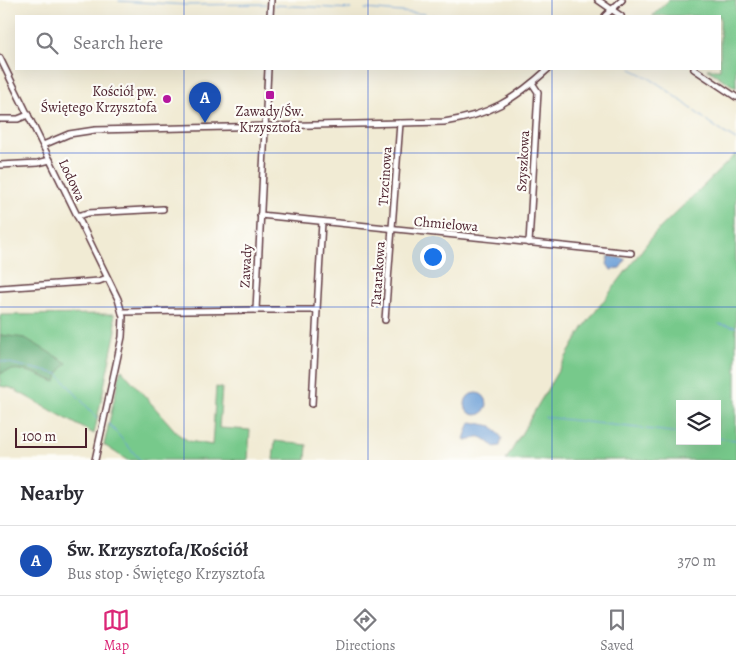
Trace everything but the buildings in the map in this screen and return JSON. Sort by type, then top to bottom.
[{"type":"street","points":[[270,15],[271,0]]},
{"type":"street","points":[[598,0],[619,15]]},
{"type":"street","points":[[606,15],[622,0]]},
{"type":"street","name":"Lodowa","points":[[0,58],[108,278],[122,312]]},
{"type":"street","name":"Zawady","points":[[256,310],[268,70]]},
{"type":"street","points":[[43,145],[69,134],[95,130],[444,122],[478,116],[510,101],[547,70]]},
{"type":"street","points":[[696,70],[736,97]]},
{"type":"street","name":"Szyszkowa","points":[[529,243],[538,92],[532,83]]},
{"type":"street","points":[[0,118],[18,119],[28,115]]},
{"type":"street","name":"Trzcinowa","points":[[392,230],[400,123]]},
{"type":"street","points":[[0,165],[38,163],[50,160]]},
{"type":"street","points":[[76,216],[88,213],[163,209]]},
{"type":"street","name":"Chmielowa","points":[[260,216],[631,253]]},
{"type":"street","points":[[312,404],[322,222]]},
{"type":"street","name":"Tatarakowa","points":[[385,320],[392,230]]},
{"type":"street","points":[[0,288],[99,281],[108,278]]},
{"type":"street","points":[[95,460],[122,337],[122,312],[317,310]]},
{"type":"green space","points":[[669,0],[736,0],[736,88],[709,70],[721,70],[721,15],[653,15]]},
{"type":"green space","points":[[736,154],[736,460],[506,460],[583,328],[654,234]]},
{"type":"green space","points":[[114,314],[116,330],[94,434],[11,388],[0,386],[0,374],[14,370],[35,373],[55,382],[46,360],[38,347],[24,339],[0,335],[0,315]]},
{"type":"green space","points":[[0,335],[25,338],[67,363],[58,374],[56,382],[35,373],[21,370],[7,371],[0,374]]},
{"type":"green space","points":[[121,369],[179,435],[189,441],[212,445],[216,387],[222,388],[219,428],[250,430],[248,460],[127,460],[104,445]]},
{"type":"green space","points":[[275,441],[307,445],[306,460],[273,460]]},
{"type":"water","points":[[609,256],[625,259],[625,261],[620,268],[611,270],[607,264]]},
{"type":"water","points":[[476,393],[486,400],[487,404],[480,414],[476,415],[466,408],[465,404],[472,394]]},
{"type":"water","points":[[472,422],[492,426],[502,438],[500,446],[494,447],[479,437],[471,440],[464,439]]},
{"type":"waterway","points":[[119,1],[187,5],[266,4]]},
{"type":"waterway","points":[[274,5],[351,9]]},
{"type":"waterway","points":[[365,9],[425,14]]},
{"type":"waterway","points":[[633,70],[659,84],[709,123],[736,140]]},
{"type":"waterway","points":[[719,324],[736,327]]},
{"type":"waterway","points":[[0,361],[58,374],[97,418]]},
{"type":"waterway","points":[[545,417],[676,433]]},
{"type":"waterway","points":[[108,423],[140,460]]},
{"type":"waterway","points":[[721,438],[736,440]]},
{"type":"place","name":"Zawady/Św. Krzysztofa","points":[[270,95]]},
{"type":"place","name":"Kościół pw. Świętego Krzysztofa","points":[[167,99]]},
{"type":"place","name":"Św. Krzysztofa/Kościół","points":[[205,123]]}]
